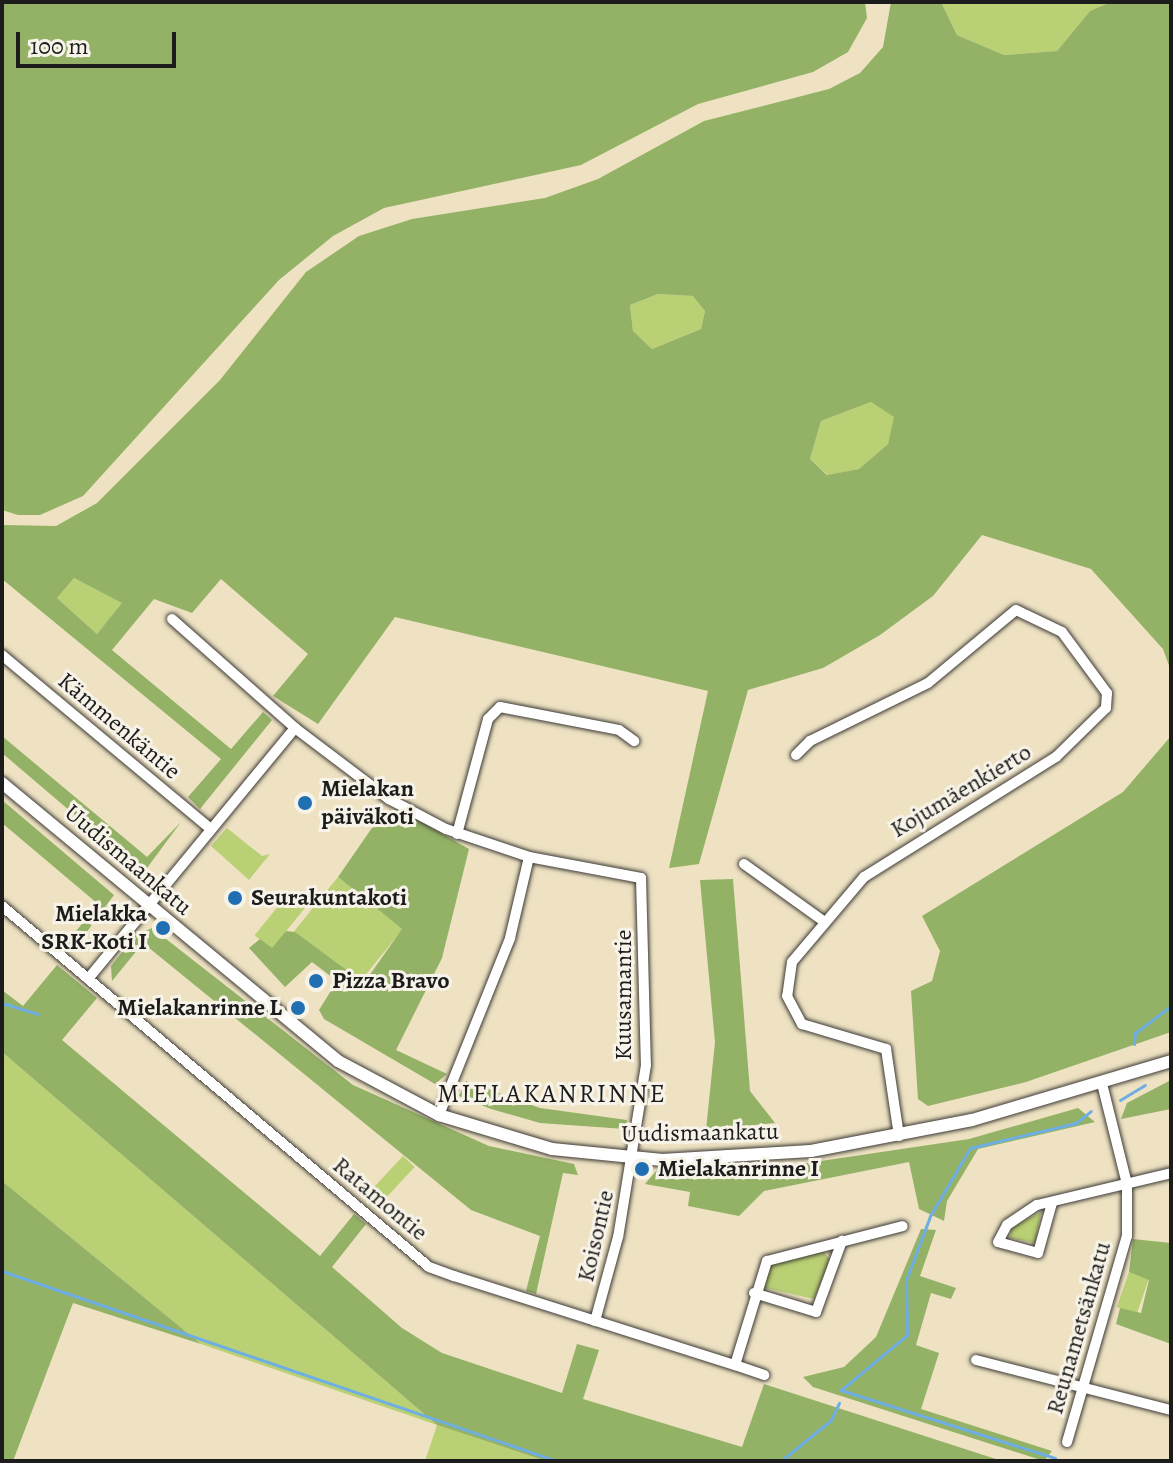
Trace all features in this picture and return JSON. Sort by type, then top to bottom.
[{"type":"street","name":"Kojumäenkierto","points":[[796,755],[810,741],[928,683],[1016,610],[1048,622],[1077,646],[1109,703],[1056,757],[900,850],[822,920],[788,972],[790,1006],[823,1036],[882,1044],[899,1136]]},
{"type":"street","points":[[172,619],[295,728],[389,799],[457,834],[529,857],[510,938],[439,1115]]},
{"type":"street","name":"Kämmenkäntie","points":[[2,655],[211,829]]},
{"type":"street","points":[[457,834],[488,719],[500,707],[619,730],[634,741]]},
{"type":"street","points":[[88,979],[295,728]]},
{"type":"street","name":"Uudismaankatu","points":[[2,783],[338,1061],[439,1115],[552,1149],[633,1159],[762,1156],[899,1136],[1102,1084],[1171,1061]]},
{"type":"street","name":"Kuusamantie","points":[[529,857],[641,878],[647,1035],[633,1159]]},
{"type":"street","points":[[744,864],[822,920]]},
{"type":"street","name":"Ratamontie","points":[[2,906],[429,1267],[764,1375]]},
{"type":"street","name":"Reunametsänkatu","points":[[1067,1442],[1121,1271],[1127,1184],[1102,1084]]},
{"type":"street","name":"Koisontie","points":[[595,1321],[633,1159]]},
{"type":"street","points":[[1052,1203],[1038,1253],[998,1242],[1021,1213],[1052,1203],[1171,1173]]},
{"type":"street","points":[[735,1365],[754,1293],[767,1261],[903,1226]]},
{"type":"street","points":[[754,1293],[816,1312],[842,1241]]},
{"type":"street","points":[[976,1360],[1087,1383],[1171,1410]]},
{"type":"green space","points":[[2,2],[865,2],[867,18],[848,52],[813,72],[698,104],[581,165],[384,208],[333,236],[279,280],[83,496],[40,515],[18,515],[2,510]]},
{"type":"green space","points":[[891,2],[941,2],[957,35],[1004,55],[1057,51],[1090,11],[1111,2],[1171,2],[1171,671],[1163,649],[1091,569],[982,535],[933,596],[880,635],[823,668],[748,690],[699,864],[669,868],[708,691],[395,617],[318,724],[273,696],[308,654],[221,579],[192,613],[154,599],[112,650],[231,749],[263,712],[272,720],[200,809],[188,797],[221,759],[2,579],[2,525],[56,526],[97,503],[220,380],[306,272],[359,236],[412,219],[545,198],[598,179],[704,121],[829,89],[860,73],[883,47]],"holes":[[[658,294],[693,296],[705,311],[701,329],[652,349],[633,331],[630,305]],[[871,402],[894,417],[888,444],[859,469],[827,475],[810,459],[821,421]],[[74,578],[122,603],[97,634],[57,598]]]},
{"type":"green space","points":[[941,2],[1111,2],[1090,11],[1057,51],[1004,55],[957,35]]},
{"type":"green space","points":[[658,294],[694,296],[705,311],[701,329],[652,349],[633,331],[630,305]]},
{"type":"green space","points":[[871,402],[895,417],[888,444],[859,469],[828,475],[810,459],[821,421]]},
{"type":"green space","points":[[74,578],[123,603],[97,634],[57,598]]},
{"type":"green space","points":[[2,736],[147,857],[181,822],[147,868],[137,868],[2,753]]},
{"type":"green space","points":[[1171,736],[1171,1032],[1026,1082],[928,1106],[918,1099],[911,991],[932,981],[940,951],[922,916],[1123,792]]},
{"type":"green space","points":[[2,800],[114,895],[72,952],[64,946],[98,904],[2,823]]},
{"type":"green space","points":[[398,809],[469,849],[442,958],[396,1050],[447,1074],[435,1084],[324,1019],[319,1010],[337,981],[312,962],[285,987],[249,948],[260,939],[272,948],[286,931],[295,932],[364,983],[402,929],[338,877],[383,812]]},
{"type":"green space","points":[[232,822],[227,828],[262,856],[270,854],[249,880],[211,846]]},
{"type":"green space","points":[[338,877],[403,929],[358,984],[294,931]]},
{"type":"green space","points":[[733,879],[750,1091],[775,1123],[706,1130],[715,1042],[700,880]]},
{"type":"green space","points":[[288,894],[305,908],[272,949],[255,935]]},
{"type":"green space","points":[[152,928],[353,1085],[489,1146],[574,1164],[578,1175],[563,1173],[536,1294],[526,1291],[540,1236],[471,1210],[143,943],[112,981],[111,966],[135,936]]},
{"type":"green space","points":[[57,965],[97,998],[62,1040],[320,1256],[354,1214],[366,1224],[332,1267],[402,1328],[442,1353],[562,1393],[577,1344],[599,1350],[583,1399],[742,1447],[764,1384],[1002,1461],[546,1461],[437,1425],[2,1052],[2,990],[23,1006]]},
{"type":"green space","points":[[2,1052],[437,1425],[201,1344],[2,1181]]},
{"type":"green space","points":[[1171,1080],[1171,1109],[1121,1119],[1127,1103]]},
{"type":"green space","points":[[466,1081],[540,1108],[627,1120],[625,1129],[540,1123],[491,1109],[459,1096]]},
{"type":"green space","points":[[1078,1108],[1095,1122],[978,1149],[947,1201],[944,1221],[919,1209],[909,1162],[764,1191],[739,1216],[688,1206],[690,1192],[645,1184],[656,1171],[746,1172],[969,1139]]},
{"type":"green space","points":[[403,1156],[415,1167],[375,1209],[363,1198]]},
{"type":"green space","points":[[2,1181],[201,1344],[73,1303],[13,1461],[2,1461]]},
{"type":"green space","points":[[1041,1212],[1035,1243],[1010,1238],[1011,1228]]},
{"type":"green space","points":[[921,1229],[936,1230],[920,1276],[956,1288],[951,1299],[931,1293],[916,1345],[939,1353],[921,1409],[1052,1451],[1044,1461],[813,1387],[803,1377],[844,1367],[876,1337]]},
{"type":"green space","points":[[1133,1239],[1171,1243],[1171,1344],[1116,1324],[1120,1308],[1141,1313],[1149,1280],[1129,1272]]},
{"type":"green space","points":[[823,1251],[830,1260],[814,1299],[761,1287],[768,1265]]},
{"type":"green space","points":[[1129,1272],[1149,1279],[1137,1314],[1117,1307]]},
{"type":"green space","points":[[437,1425],[546,1461],[425,1461]]},
{"type":"waterway","points":[[2,1003],[38,1014]]},
{"type":"waterway","points":[[1134,1044],[1135,1033],[1171,1006]]},
{"type":"waterway","points":[[1120,1100],[1145,1085]]},
{"type":"waterway","points":[[1055,1458],[841,1390],[907,1335],[906,1280],[930,1216],[970,1148],[1076,1123],[1091,1111]]},
{"type":"waterway","points":[[2,1271],[557,1461]]},
{"type":"waterway","points":[[781,1461],[831,1420],[839,1403]]},
{"type":"place","name":"Mielakan päiväkoti","points":[[305,803]]},
{"type":"place","name":"Seurakuntakoti","points":[[235,898]]},
{"type":"place","name":"Mielakka SRK-Koti I","points":[[163,928]]},
{"type":"place","name":"Pizza Bravo","points":[[316,981]]},
{"type":"place","name":"Mielakanrinne L","points":[[298,1008]]},
{"type":"place","name":"Mielakanrinne I","points":[[642,1169]]},
{"type":"district","name":"MIELAKANRINNE","points":[[552,1094]]}]
